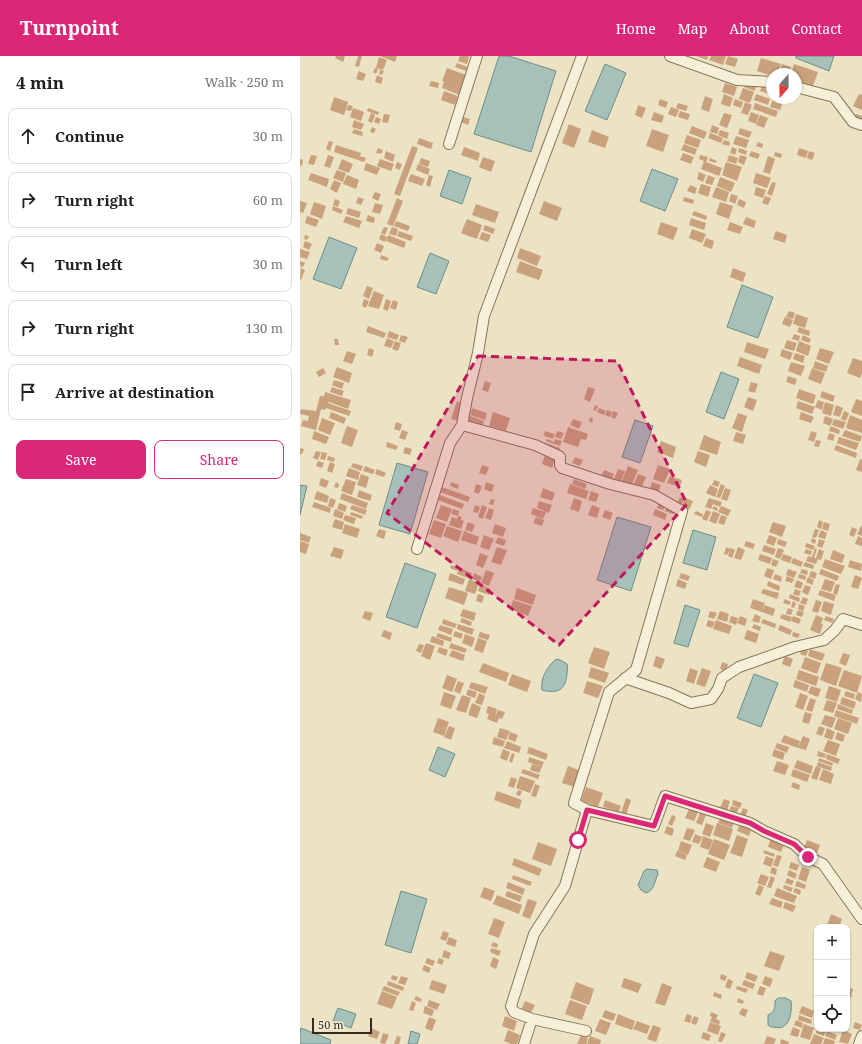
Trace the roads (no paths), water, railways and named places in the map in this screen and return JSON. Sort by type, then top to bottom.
[{"type":"street","points":[[449,144],[477,56]]},
{"type":"street","points":[[418,548],[450,443],[462,425],[478,353],[484,316],[582,56]]},
{"type":"street","points":[[670,56],[737,80],[766,82]]},
{"type":"street","points":[[802,89],[834,97],[853,122],[862,125]]},
{"type":"street","points":[[462,425],[535,445],[559,456],[560,465],[562,468],[610,484],[654,495],[682,511],[636,670],[609,692],[574,803],[587,810],[654,826],[665,796],[750,823],[794,844],[808,857],[823,864],[862,919]]},
{"type":"street","points":[[625,678],[669,693],[691,703],[711,699],[718,689],[722,678],[739,667],[795,646],[824,640],[835,630],[843,619],[862,625]]},
{"type":"street","points":[[586,1031],[532,1019],[514,1012],[511,1006],[534,934],[565,886],[587,810]]},
{"type":"street","points":[[524,1044],[532,1019]]},
{"type":"street","points":[[859,1044],[862,1036]]},
{"type":"water","points":[[499,56],[509,56],[556,71],[531,152],[474,134]]},
{"type":"water","points":[[796,56],[834,56],[829,71],[796,58]]},
{"type":"water","points":[[605,64],[626,73],[607,120],[585,111]]},
{"type":"water","points":[[652,169],[678,179],[665,211],[640,201]]},
{"type":"water","points":[[449,170],[471,178],[462,204],[440,196]]},
{"type":"water","points":[[329,237],[357,248],[341,289],[313,279]]},
{"type":"water","points":[[430,253],[449,261],[436,294],[417,287]]},
{"type":"water","points":[[742,285],[773,297],[758,338],[727,327]]},
{"type":"water","points":[[721,372],[739,379],[724,419],[706,412]]},
{"type":"water","points":[[635,420],[653,426],[640,463],[622,457]]},
{"type":"water","points":[[397,463],[428,472],[410,534],[379,525]]},
{"type":"water","points":[[300,485],[307,486],[300,515]]},
{"type":"water","points":[[617,517],[651,527],[631,591],[597,580]]},
{"type":"water","points":[[693,530],[716,537],[707,570],[683,563]]},
{"type":"water","points":[[405,563],[436,574],[417,628],[386,617]]},
{"type":"water","points":[[685,605],[700,610],[688,647],[674,643]]},
{"type":"water","points":[[558,659],[567,664],[565,684],[560,690],[542,690],[542,682],[547,670],[555,660]]},
{"type":"water","points":[[754,674],[778,683],[761,727],[737,718]]},
{"type":"water","points":[[438,747],[455,754],[445,777],[429,770]]},
{"type":"water","points":[[647,869],[657,870],[658,874],[653,888],[646,893],[641,890],[638,885],[644,871]]},
{"type":"water","points":[[401,891],[427,899],[411,953],[385,945]]},
{"type":"water","points":[[778,998],[786,998],[791,1001],[788,1021],[783,1027],[780,1028],[771,1027],[768,1025],[768,1015],[775,1008],[775,1001]]},
{"type":"water","points":[[338,1008],[356,1014],[351,1028],[333,1021]]},
{"type":"water","points":[[301,1028],[331,1040],[330,1044],[300,1044]]},
{"type":"water","points":[[411,1031],[420,1034],[417,1044],[408,1044]]}]
